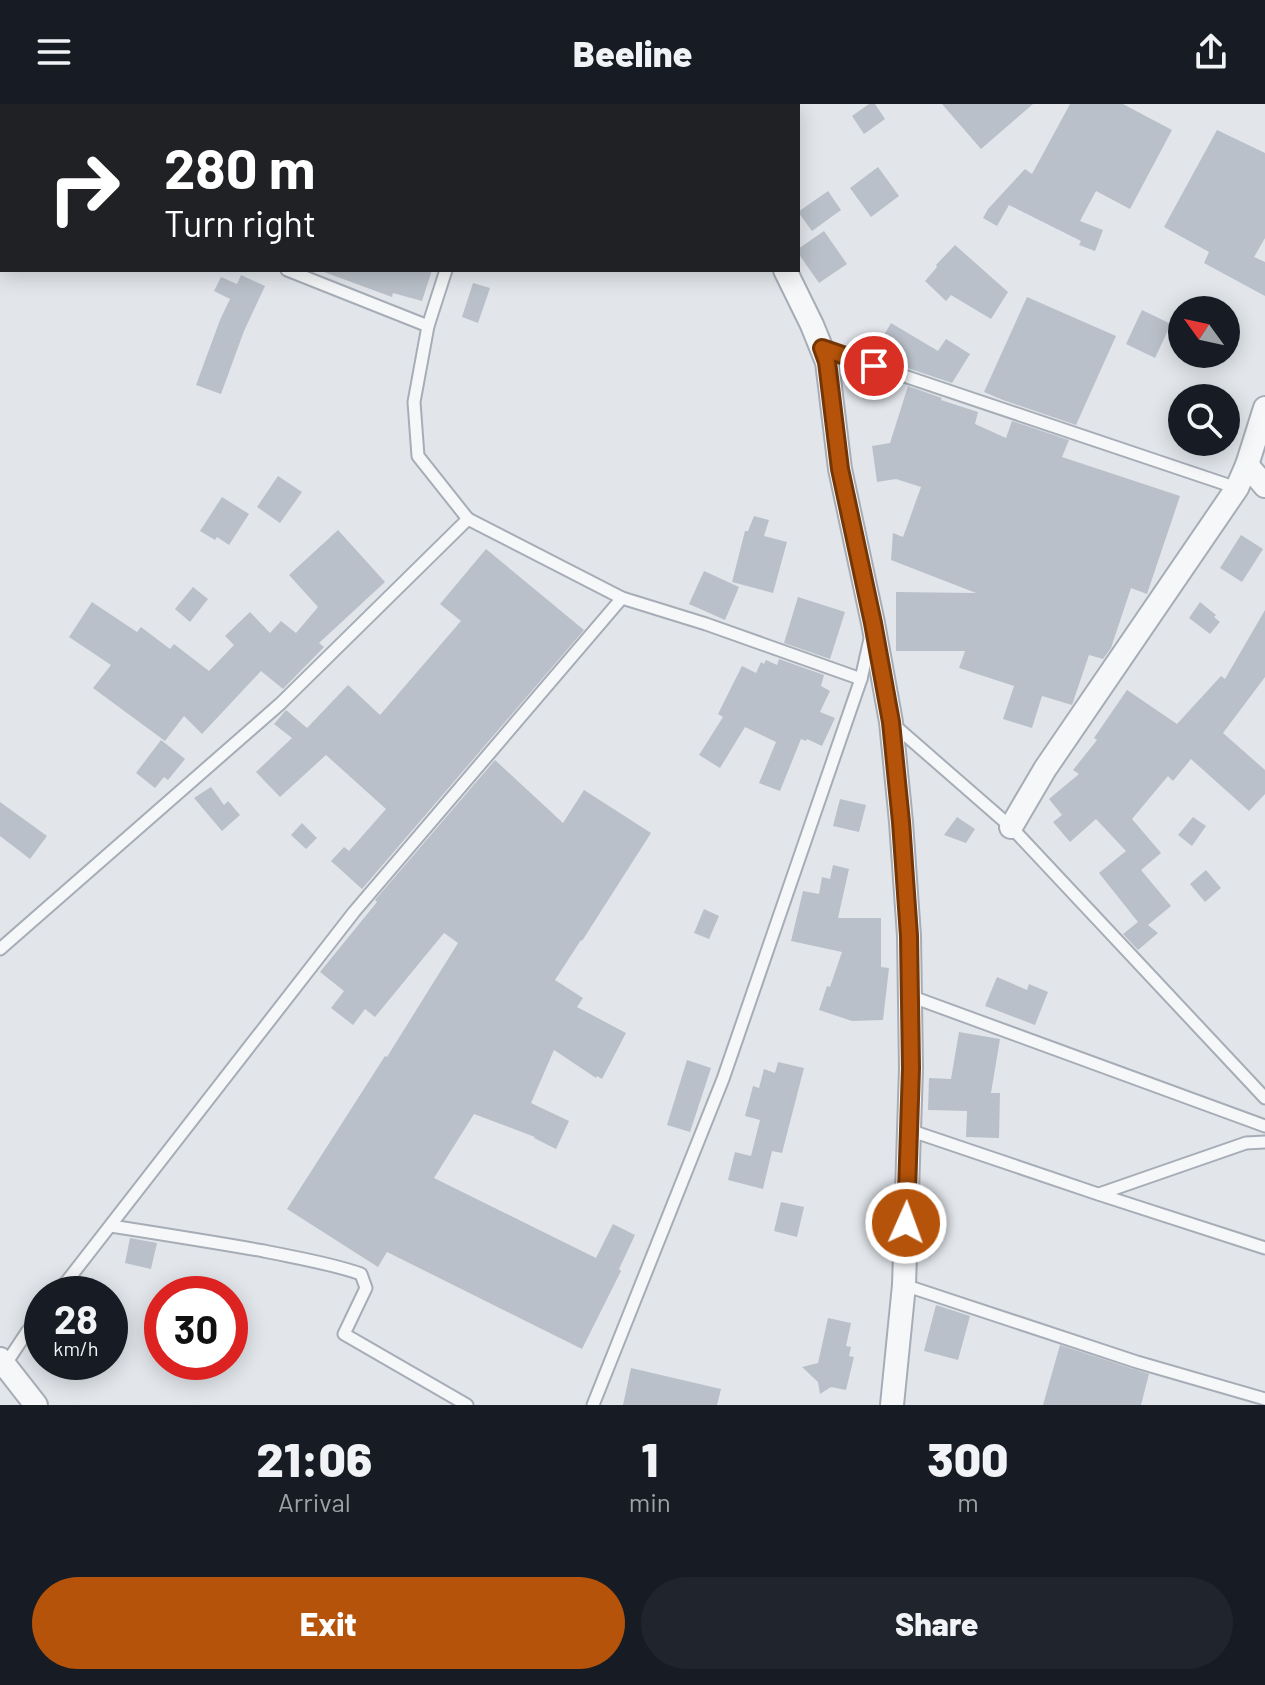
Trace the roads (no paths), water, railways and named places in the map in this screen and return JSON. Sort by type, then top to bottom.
[{"type":"street","points":[[786,272],[827,362],[840,469],[891,722],[909,936],[911,1068],[904,1285],[892,1405]]},
{"type":"street","points":[[1011,827],[1045,769],[1237,488],[1265,408]]},
{"type":"street","points":[[1247,465],[1265,486]]},
{"type":"street","points":[[2,1362],[36,1405]]},
{"type":"lane","points":[[292,272],[428,326]]},
{"type":"lane","points":[[445,272],[428,326],[414,402],[418,456],[468,519],[622,598],[861,679]]},
{"type":"lane","points":[[822,348],[1237,488]]},
{"type":"lane","points":[[0,949],[280,704],[468,519]]},
{"type":"lane","points":[[71,1276],[354,912],[622,598]]},
{"type":"lane","points":[[593,1405],[723,1079],[861,679],[873,623]]},
{"type":"lane","points":[[891,722],[1011,827],[1265,1098]]},
{"type":"lane","points":[[910,996],[1265,1126]]},
{"type":"lane","points":[[909,1130],[1265,1248]]},
{"type":"lane","points":[[1098,1194],[1246,1143],[1265,1142]]},
{"type":"lane","points":[[111,1226],[223,1243],[339,1266],[361,1274],[366,1288],[344,1334],[467,1405]]},
{"type":"lane","points":[[904,1285],[1137,1362],[1265,1399]]},
{"type":"lane","points":[[2,1362],[24,1336]]}]
